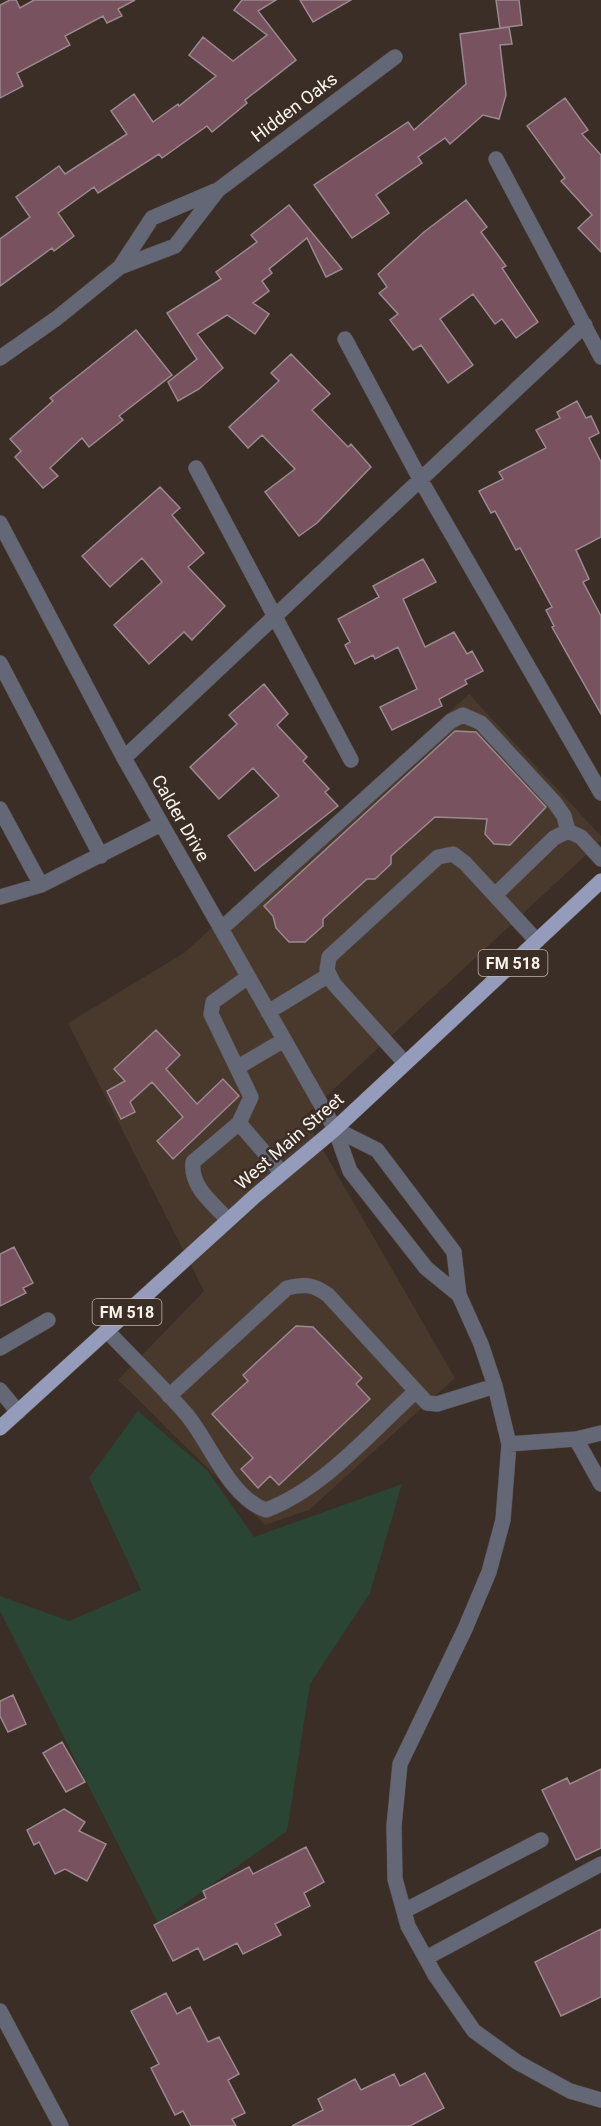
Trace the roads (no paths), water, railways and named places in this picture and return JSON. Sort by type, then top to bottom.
[{"type":"main road","name":"West Main Street","points":[[0,1428],[228,1220],[334,1129],[601,881]]},
{"type":"street","name":"Hidden Oaks","points":[[0,358],[57,318],[120,267],[152,218],[218,190],[395,57]]},
{"type":"street","points":[[496,159],[601,357]]},
{"type":"street","name":"Hidden Oaks","points":[[120,267],[175,246],[218,190]]},
{"type":"street","points":[[124,758],[585,325]]},
{"type":"street","points":[[345,339],[420,479],[601,793]]},
{"type":"street","points":[[196,468],[351,760]]},
{"type":"street","name":"Calder Drive","points":[[1,528],[124,758],[334,1129],[350,1171],[426,1269],[459,1295]]},
{"type":"street","points":[[0,663],[101,856]]},
{"type":"street","points":[[222,929],[451,721],[463,715],[481,723],[555,803],[564,816],[568,831]]},
{"type":"street","points":[[0,809],[41,885]]},
{"type":"street","points":[[0,897],[41,885],[161,824]]},
{"type":"street","points":[[568,831],[581,837],[601,859]]},
{"type":"street","points":[[495,895],[554,838],[568,831]]},
{"type":"street","points":[[405,1063],[334,984],[329,975],[329,957],[438,857],[453,854],[537,941]]},
{"type":"street","points":[[268,1012],[329,975]]},
{"type":"street","points":[[228,1220],[199,1190],[192,1174],[194,1162],[239,1123],[250,1097],[238,1067],[211,1014],[213,1002],[248,977]]},
{"type":"street","points":[[238,1067],[284,1040]]},
{"type":"street","points":[[239,1123],[282,1173]]},
{"type":"street","points":[[334,1129],[377,1150],[454,1252],[459,1295],[481,1344],[495,1386],[509,1444],[503,1520],[489,1572],[465,1629],[400,1764],[394,1826],[394,1868],[408,1926],[474,2031],[517,2062],[570,2091],[601,2100]]},
{"type":"street","points":[[169,1396],[287,1288],[305,1284],[315,1286],[328,1295],[427,1403],[436,1404],[495,1386]]},
{"type":"street","points":[[0,1348],[48,1320]]},
{"type":"street","points":[[107,1331],[189,1417],[228,1477],[248,1498],[266,1510],[284,1504],[315,1484],[416,1391]]},
{"type":"street","points":[[0,1390],[18,1412]]},
{"type":"street","points":[[509,1444],[576,1439],[601,1433]]},
{"type":"street","points":[[576,1439],[601,1484]]},
{"type":"street","points":[[404,1911],[542,1840]]},
{"type":"street","points":[[426,1958],[601,1864]]},
{"type":"street","points":[[0,2011],[61,2126]]}]
